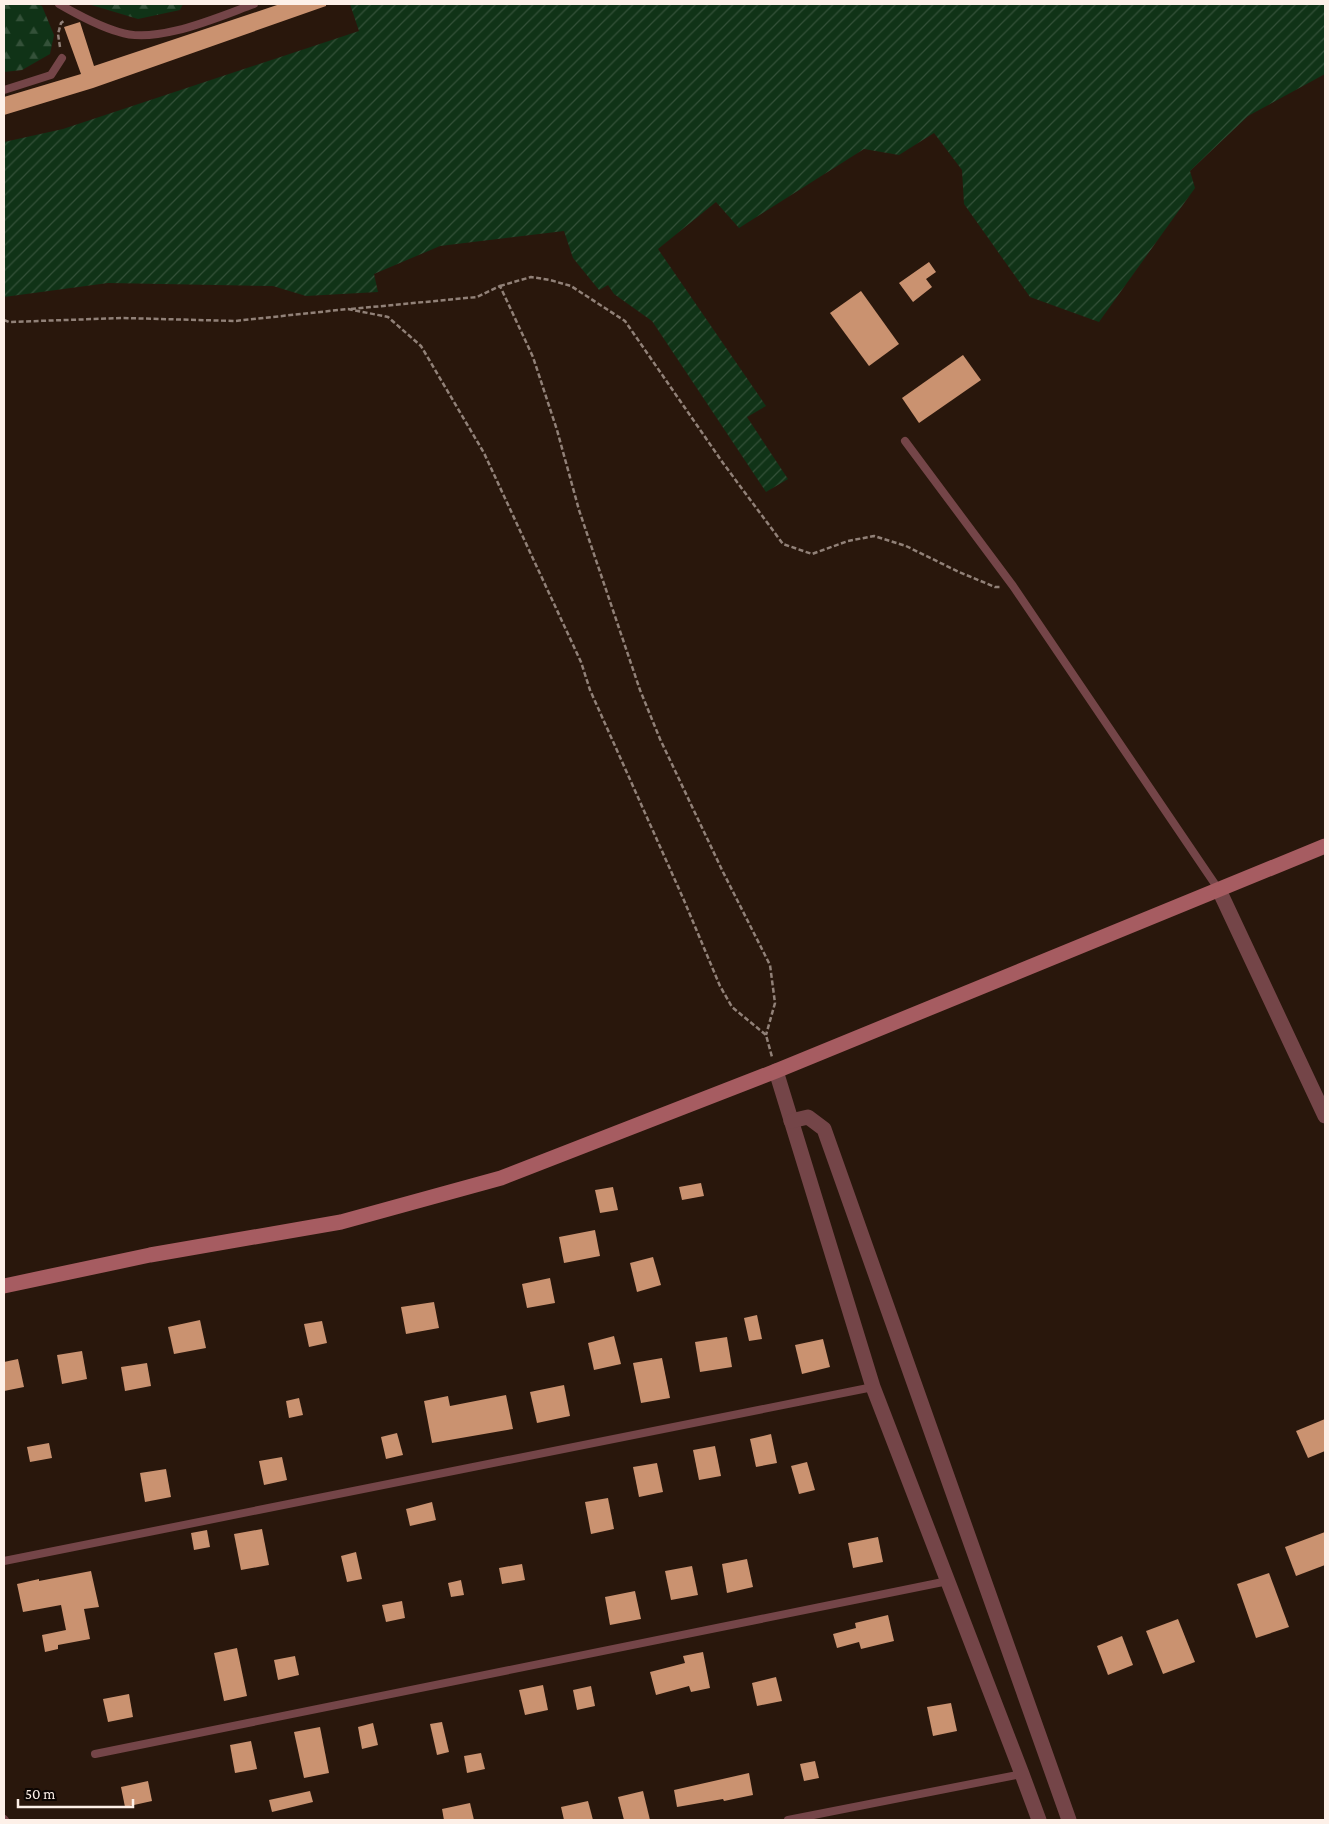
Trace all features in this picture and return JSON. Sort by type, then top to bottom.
[{"type":"street","points":[[4,1286],[150,1255],[341,1222],[501,1178],[776,1071],[1325,846]]},
{"type":"street","points":[[1219,890],[1325,1116]]},
{"type":"street","points":[[776,1071],[873,1387],[1039,1820]]},
{"type":"street","points":[[791,1121],[808,1117],[824,1129],[1069,1820]]},
{"type":"lane","points":[[60,4],[75,13],[120,33],[150,35],[181,30],[254,4]]},
{"type":"lane","points":[[4,90],[51,75],[62,58]]},
{"type":"lane","points":[[905,441],[1013,586],[1219,890]]},
{"type":"lane","points":[[4,1561],[873,1387]]},
{"type":"lane","points":[[95,1754],[948,1581]]},
{"type":"lane","points":[[788,1820],[1022,1774]]},
{"type":"path","points":[[62,58],[58,34],[59,28],[61,23],[75,13]]},
{"type":"path","points":[[4,320],[8,322],[123,318],[235,321],[477,297],[500,286],[531,277],[550,280],[571,286],[625,321],[722,463],[782,544],[812,554],[848,541],[874,536],[906,546],[995,587],[1013,586]]},
{"type":"path","points":[[500,286],[533,356],[557,430],[579,510],[640,690],[660,739],[770,965],[775,1003],[766,1035],[776,1071]]},
{"type":"path","points":[[348,309],[388,317],[421,346],[484,453],[581,662],[590,690],[683,898],[720,986],[732,1008],[766,1035]]},
{"type":"green space","points":[[4,4],[37,4],[42,6],[54,35],[50,54],[22,70],[4,72]]},
{"type":"green space","points":[[88,4],[183,4],[180,10],[138,19]]},
{"type":"green space","points":[[350,4],[1325,4],[1325,74],[1248,116],[1190,171],[1195,188],[1099,322],[1030,297],[964,204],[962,170],[934,133],[899,155],[864,149],[739,228],[716,202],[658,249],[766,406],[747,417],[788,479],[766,492],[652,321],[614,294],[608,285],[599,290],[573,258],[564,231],[440,246],[374,274],[378,292],[306,296],[273,286],[108,283],[4,297],[4,142],[63,129],[359,31]]},
{"type":"building","points":[[280,4],[326,4],[326,6],[93,88],[4,115],[4,97],[81,74],[64,27],[80,22],[94,66]]},
{"type":"building","points":[[929,262],[936,272],[926,279],[932,287],[913,302],[899,283]]},
{"type":"building","points":[[861,291],[899,344],[869,366],[830,313]]},
{"type":"building","points":[[963,355],[981,380],[919,423],[902,398]]},
{"type":"building","points":[[701,1183],[704,1196],[682,1200],[679,1187]]},
{"type":"building","points":[[613,1187],[618,1210],[600,1213],[595,1190]]},
{"type":"building","points":[[595,1230],[600,1256],[564,1263],[559,1237]]},
{"type":"building","points":[[653,1257],[661,1285],[637,1292],[630,1263]]},
{"type":"building","points":[[550,1278],[555,1303],[527,1308],[522,1284]]},
{"type":"building","points":[[434,1302],[439,1328],[406,1334],[401,1307]]},
{"type":"building","points":[[757,1315],[762,1339],[749,1341],[744,1318]]},
{"type":"building","points":[[200,1320],[206,1348],[174,1354],[168,1327]]},
{"type":"building","points":[[322,1321],[327,1343],[309,1347],[304,1324]]},
{"type":"building","points":[[614,1336],[621,1364],[594,1370],[588,1343]]},
{"type":"building","points":[[727,1337],[732,1367],[700,1372],[695,1342]]},
{"type":"building","points":[[823,1339],[830,1367],[802,1374],[795,1345]]},
{"type":"building","points":[[82,1351],[87,1379],[62,1384],[57,1355]]},
{"type":"building","points":[[662,1358],[670,1398],[641,1403],[633,1363]]},
{"type":"building","points":[[18,1359],[24,1387],[4,1391],[4,1362]]},
{"type":"building","points":[[147,1363],[151,1386],[125,1391],[121,1367]]},
{"type":"building","points":[[564,1385],[570,1416],[537,1423],[530,1392]]},
{"type":"building","points":[[506,1395],[513,1429],[432,1443],[424,1401],[448,1396],[450,1406]]},
{"type":"building","points":[[299,1398],[303,1415],[289,1418],[286,1401]]},
{"type":"building","points":[[1325,1419],[1325,1451],[1308,1458],[1296,1431]]},
{"type":"building","points":[[397,1433],[403,1455],[386,1459],[381,1437]]},
{"type":"building","points":[[771,1434],[777,1463],[756,1467],[750,1439]]},
{"type":"building","points":[[49,1443],[52,1458],[30,1462],[27,1447]]},
{"type":"building","points":[[715,1446],[721,1476],[699,1480],[693,1450]]},
{"type":"building","points":[[282,1457],[287,1480],[264,1485],[259,1461]]},
{"type":"building","points":[[807,1462],[815,1490],[799,1494],[791,1466]]},
{"type":"building","points":[[657,1463],[663,1492],[639,1497],[633,1467]]},
{"type":"building","points":[[166,1469],[171,1497],[145,1502],[140,1473]]},
{"type":"building","points":[[608,1498],[614,1529],[591,1534],[585,1502]]},
{"type":"building","points":[[432,1502],[436,1520],[410,1526],[406,1509]]},
{"type":"building","points":[[262,1529],[269,1565],[241,1570],[234,1534]]},
{"type":"building","points":[[207,1530],[210,1547],[194,1550],[191,1533]]},
{"type":"building","points":[[1325,1532],[1325,1565],[1296,1576],[1285,1547]]},
{"type":"building","points":[[878,1537],[883,1562],[853,1568],[848,1543]]},
{"type":"building","points":[[356,1552],[362,1579],[347,1582],[341,1556]]},
{"type":"building","points":[[747,1559],[753,1587],[727,1593],[722,1564]]},
{"type":"building","points":[[522,1564],[525,1580],[502,1584],[499,1568]]},
{"type":"building","points":[[692,1566],[698,1595],[671,1600],[665,1571]]},
{"type":"building","points":[[91,1571],[99,1607],[84,1609],[90,1639],[58,1645],[58,1649],[45,1652],[42,1635],[66,1630],[61,1605],[23,1612],[17,1584]]},
{"type":"building","points":[[1269,1573],[1289,1627],[1256,1638],[1237,1584]]},
{"type":"building","points":[[461,1580],[464,1595],[451,1597],[448,1583]]},
{"type":"building","points":[[635,1591],[641,1619],[610,1625],[605,1597]]},
{"type":"building","points":[[402,1601],[405,1618],[386,1622],[382,1605]]},
{"type":"building","points":[[888,1615],[894,1641],[861,1649],[859,1642],[837,1648],[833,1634],[856,1628],[855,1623]]},
{"type":"building","points":[[1178,1619],[1195,1662],[1163,1674],[1146,1631]]},
{"type":"building","points":[[1122,1636],[1133,1665],[1108,1675],[1097,1646]]},
{"type":"building","points":[[237,1648],[247,1696],[224,1701],[214,1653]]},
{"type":"building","points":[[703,1652],[710,1688],[691,1692],[689,1686],[656,1695],[650,1672],[685,1663],[683,1656]]},
{"type":"building","points":[[295,1656],[299,1675],[278,1680],[274,1660]]},
{"type":"building","points":[[776,1677],[782,1701],[757,1706],[752,1683]]},
{"type":"building","points":[[543,1685],[548,1710],[525,1715],[519,1690]]},
{"type":"building","points":[[591,1686],[595,1706],[577,1710],[573,1690]]},
{"type":"building","points":[[129,1694],[133,1717],[108,1722],[103,1699]]},
{"type":"building","points":[[951,1703],[957,1731],[933,1736],[927,1707]]},
{"type":"building","points":[[442,1722],[449,1752],[437,1755],[430,1724]]},
{"type":"building","points":[[373,1723],[378,1745],[362,1749],[358,1727]]},
{"type":"building","points":[[320,1727],[329,1773],[304,1778],[294,1732]]},
{"type":"building","points":[[251,1741],[257,1769],[235,1773],[230,1745]]},
{"type":"building","points":[[481,1753],[485,1769],[467,1773],[464,1756]]},
{"type":"building","points":[[815,1761],[819,1778],[804,1781],[800,1764]]},
{"type":"building","points":[[749,1773],[753,1795],[677,1807],[674,1790]]},
{"type":"building","points":[[148,1781],[152,1801],[125,1807],[121,1787]]},
{"type":"building","points":[[310,1791],[313,1802],[272,1812],[269,1800]]},
{"type":"building","points":[[643,1791],[650,1820],[624,1820],[618,1797]]},
{"type":"building","points":[[588,1801],[593,1820],[564,1820],[561,1807]]},
{"type":"building","points":[[470,1803],[474,1820],[444,1820],[442,1809]]}]
